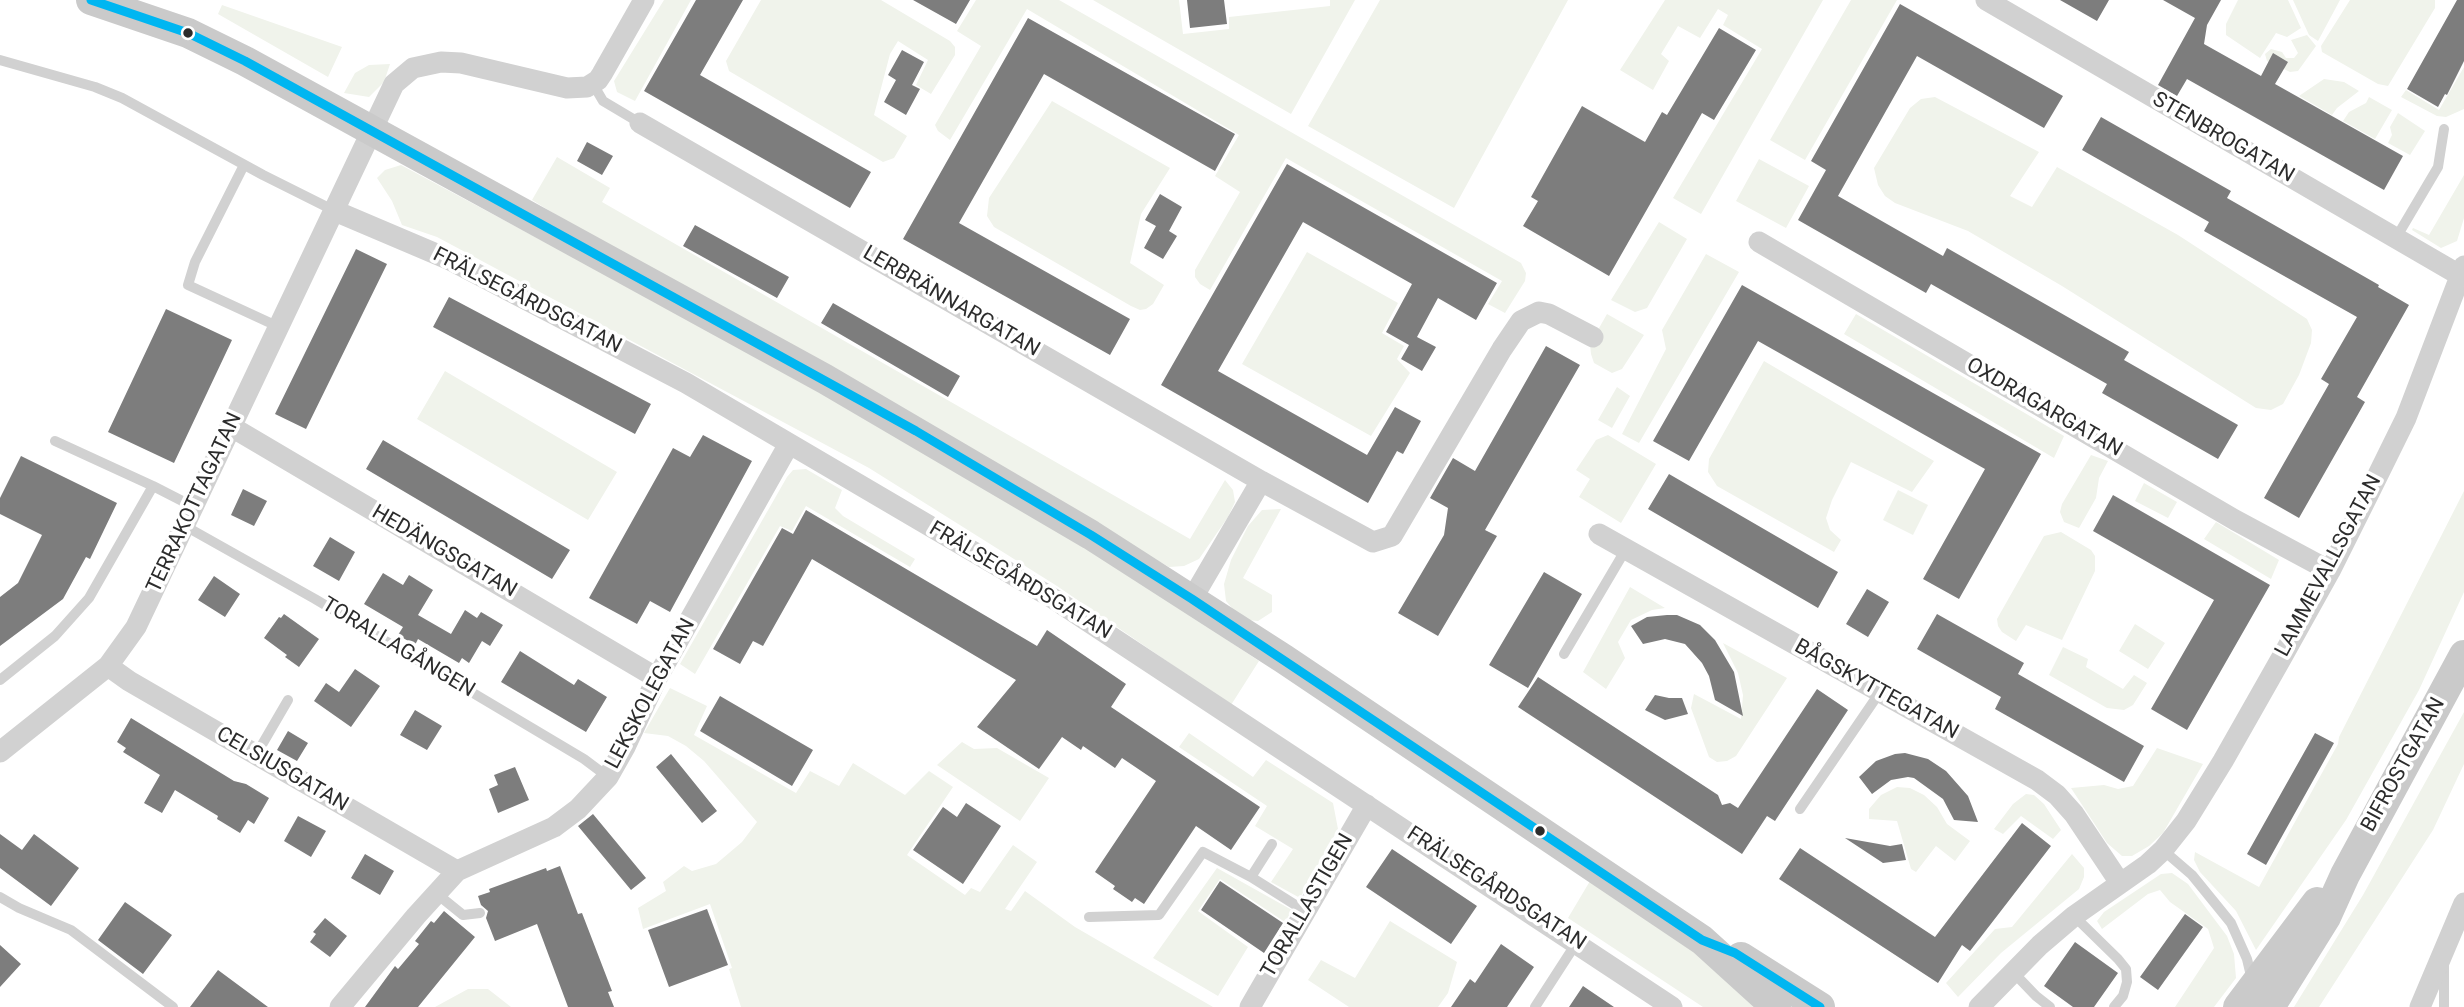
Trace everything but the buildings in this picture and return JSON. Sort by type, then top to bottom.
[{"type":"street","points":[[91,0],[188,33],[245,61],[916,431],[1091,535],[1192,599],[1702,940],[1776,1007]]},
{"type":"street","points":[[593,84],[602,74],[644,0]]},
{"type":"street","name":"STENBROGATAN","points":[[1986,0],[2396,238],[2462,271]]},
{"type":"street","name":"TERRAKOTTAGATAN","points":[[0,752],[108,666],[136,627],[394,84],[413,68],[461,63],[567,88],[578,89],[593,84]]},
{"type":"street","name":"LERBRÄNNARGATAN","points":[[640,123],[1261,481],[1373,542],[1392,536],[1521,321],[1539,312],[1549,314],[1593,337]]},
{"type":"street","name":"FRÄLSEGÅRDSGATAN","points":[[335,211],[448,259],[686,383],[1054,599],[1672,1007]]},
{"type":"street","name":"OXDRAGARGATAN","points":[[1759,242],[2235,520],[2330,571]]},
{"type":"street","name":"LAMMEVALLSGATAN","points":[[1979,1007],[2074,916],[2163,850],[2186,821],[2223,761],[2330,571],[2406,418],[2462,271]]},
{"type":"street","name":"HEDÄNGSGATAN","points":[[230,426],[657,678]]},
{"type":"street","name":"LEKSKOLEGATAN","points":[[340,1007],[457,871],[554,827],[578,809],[608,777],[657,678],[789,444]]},
{"type":"street","points":[[1192,599],[1261,481]]},
{"type":"street","name":"BÅGSKYTTEGATAN","points":[[1599,534],[2037,780],[2057,794],[2074,814],[2120,883]]},
{"type":"street","name":"BIFROSTGATAN","points":[[2254,1000],[2326,917],[2344,875],[2464,656]]},
{"type":"street","name":"CELSIUSGATAN","points":[[108,666],[129,681],[457,871]]},
{"type":"street","name":"TORALLASTIGEN","points":[[1250,1007],[1367,805]]},
{"type":"street","points":[[2420,1007],[2464,903]]},
{"type":"street","points":[[1702,940],[1735,953],[1821,1007]]},
{"type":"lane","points":[[0,60],[95,87],[122,98],[335,211]]},
{"type":"lane","points":[[593,84],[603,101],[640,123]]},
{"type":"lane","points":[[2396,238],[2438,167],[2444,129]]},
{"type":"lane","points":[[244,165],[195,262],[188,285],[279,327]]},
{"type":"lane","name":"TORALLAGÅNGEN","points":[[55,441],[153,486],[189,517],[339,613],[584,759],[608,777]]},
{"type":"lane","points":[[0,680],[55,636],[89,598],[153,486]]},
{"type":"lane","points":[[1564,654],[1626,549]]},
{"type":"lane","points":[[1800,809],[1880,692]]},
{"type":"lane","points":[[256,755],[288,700]]},
{"type":"lane","points":[[1251,877],[1272,844]]},
{"type":"lane","points":[[2163,850],[2192,875],[2231,923],[2247,959],[2254,1000]]},
{"type":"lane","points":[[1089,917],[1159,915],[1203,852],[1251,877],[1305,911]]},
{"type":"lane","points":[[437,894],[463,915],[481,913]]},
{"type":"lane","points":[[0,897],[71,930],[173,1007]]},
{"type":"lane","points":[[2074,916],[2126,969],[2125,989],[2114,1007]]},
{"type":"lane","points":[[1702,940],[1801,1007]]},
{"type":"lane","points":[[1535,1007],[1577,942]]},
{"type":"lane","points":[[2444,951],[2444,1007]]},
{"type":"lane","points":[[2013,972],[2050,1007]]},
{"type":"shaded area","points":[[664,0],[691,0],[635,101],[617,92],[614,81]]},
{"type":"shaded area","points":[[761,0],[881,0],[950,41],[955,47],[955,55],[931,94],[916,85],[928,60],[898,41],[890,54],[874,115],[907,136],[894,158],[883,162],[729,71],[726,61]]},
{"type":"shaded area","points":[[976,0],[1059,0],[1521,263],[1526,273],[1525,281],[1505,313],[1488,304],[1502,281],[1286,158],[1210,290],[1200,284],[1195,277],[1195,270],[1240,192],[1215,176],[1239,135],[1027,9],[950,140],[938,131],[935,125],[981,46],[957,31]]},
{"type":"shaded area","points":[[1093,0],[1179,0],[1183,34],[1229,29],[1229,17],[1330,6],[1330,0],[1355,0],[1291,114]]},
{"type":"shaded area","points":[[1380,0],[1568,0],[1454,208],[1308,126]]},
{"type":"shaded area","points":[[1665,0],[1823,0],[1701,214],[1673,198],[1762,49],[1723,25],[1728,15],[1718,9],[1700,38],[1678,26],[1661,54],[1669,61],[1653,90],[1620,70]]},
{"type":"shaded area","points":[[1851,0],[1897,0],[1805,160],[1770,140]]},
{"type":"shaded area","points":[[2238,0],[2288,0],[2301,28],[2287,37],[2276,33],[2260,58],[2226,35],[2226,24]]},
{"type":"shaded area","points":[[2293,0],[2340,0],[2318,41],[2309,35]]},
{"type":"shaded area","points":[[2350,0],[2435,0],[2435,8],[2388,86],[2378,84],[2322,52],[2321,46]]},
{"type":"shaded area","points":[[222,5],[342,47],[328,77],[218,14]]},
{"type":"shaded area","points":[[2307,35],[2316,46],[2298,71],[2290,72],[2267,61],[2265,54],[2271,49],[2282,52],[2286,58],[2294,58],[2298,53],[2291,40]]},
{"type":"shaded area","points":[[390,64],[384,82],[369,97],[344,93],[355,73],[369,65]]},
{"type":"shaded area","points":[[2464,67],[2464,109],[2446,117],[2437,116],[2401,97],[2406,90],[2439,110]]},
{"type":"shaded area","points":[[2324,79],[2344,82],[2359,91],[2332,115],[2299,96]]},
{"type":"shaded area","points":[[1935,97],[2039,152],[2010,196],[2032,207],[2057,167],[2178,235],[2307,319],[2312,330],[2311,343],[2299,375],[2283,404],[2271,410],[2256,408],[2062,286],[1968,231],[1895,203],[1885,196],[1878,185],[1874,168],[1910,108],[1921,99]]},
{"type":"shaded area","points":[[2369,97],[2392,110],[2375,139],[2343,121],[2349,112],[2366,103]]},
{"type":"shaded area","points":[[1052,101],[1170,168],[1141,214],[1130,263],[1164,285],[1153,304],[1146,309],[1140,310],[1131,306],[994,227],[987,216],[989,198]]},
{"type":"shaded area","points":[[2398,113],[2425,131],[2410,155],[2388,143],[2392,135],[2390,127]]},
{"type":"shaded area","points":[[557,157],[610,188],[602,202],[1190,539],[1225,480],[1233,490],[1235,502],[1228,517],[1199,559],[1184,566],[1169,567],[616,252],[532,200]]},
{"type":"shaded area","points":[[1759,159],[1809,186],[1786,228],[1736,201]]},
{"type":"shaded area","points":[[401,165],[776,366],[1074,538],[1259,661],[1231,705],[1057,586],[869,468],[437,237],[402,225],[392,201],[377,178],[385,170]]},
{"type":"shaded area","points":[[2464,175],[2464,218],[2457,241],[2441,248],[2412,230],[2413,228],[2429,235]]},
{"type":"shaded area","points":[[1659,222],[1687,239],[1647,308],[1635,312],[1611,300]]},
{"type":"shaded area","points":[[1307,252],[1398,303],[1382,333],[1404,346],[1397,359],[1410,373],[1371,436],[1242,364]]},
{"type":"shaded area","points":[[1706,254],[1739,272],[1639,443],[1622,434],[1666,349],[1662,330]]},
{"type":"shaded area","points":[[1607,314],[1644,335],[1622,369],[1612,373],[1594,363],[1590,344]]},
{"type":"shaded area","points":[[1856,314],[2064,436],[2054,458],[1844,334]]},
{"type":"shaded area","points":[[1764,361],[1934,461],[1912,492],[1851,462],[1826,518],[1830,530],[1841,540],[1834,552],[1717,486],[1708,472],[1709,459]]},
{"type":"shaded area","points":[[445,371],[617,472],[588,520],[417,419]]},
{"type":"shaded area","points":[[1617,387],[1630,396],[1612,428],[1598,420]]},
{"type":"shaded area","points":[[1608,435],[1656,464],[1621,523],[1579,497],[1590,479],[1576,470],[1596,440]]},
{"type":"shaded area","points":[[2091,455],[2108,461],[2099,478],[2096,498],[2079,528],[2064,522],[2060,512]]},
{"type":"shaded area","points":[[806,469],[842,490],[835,508],[843,516],[915,559],[910,567],[806,506],[792,531],[780,526],[695,674],[680,664],[787,477],[793,470]]},
{"type":"shaded area","points":[[2144,483],[2177,502],[2168,518],[2135,501]]},
{"type":"shaded area","points":[[1898,490],[1928,505],[1913,535],[1883,520]]},
{"type":"shaded area","points":[[2464,491],[2464,592],[2419,690],[2346,820],[2256,950],[2236,911],[2200,872],[2194,860],[2195,852],[2259,887],[2338,744],[2339,737]]},
{"type":"shaded area","points":[[1281,509],[1243,578],[1272,595],[1272,612],[1258,621],[1248,620],[1236,613],[1226,601],[1224,584],[1231,560],[1248,526],[1262,510]]},
{"type":"shaded area","points":[[2216,522],[2279,560],[2271,579],[2204,539]]},
{"type":"shaded area","points":[[2061,532],[2091,550],[2095,556],[2095,571],[2062,640],[2026,625],[2016,641],[2002,632],[1997,619],[2044,536]]},
{"type":"shaded area","points":[[1630,587],[1665,608],[1652,610],[1631,620],[1618,642],[1625,658],[1606,689],[1583,672]]},
{"type":"shaded area","points":[[2135,624],[2165,643],[2148,669],[2119,651]]},
{"type":"shaded area","points":[[1723,643],[1787,678],[1736,756],[1717,762],[1709,757],[1691,708],[1694,694],[1741,719],[1743,695],[1738,673]]},
{"type":"shaded area","points":[[2063,647],[2088,659],[2086,667],[2123,689],[2134,675],[2147,683],[2133,705],[2124,710],[2107,708],[2049,675]]},
{"type":"shaded area","points":[[670,688],[707,706],[694,735],[796,793],[810,771],[839,786],[853,763],[905,795],[929,771],[953,787],[907,855],[965,895],[971,888],[980,892],[1013,845],[1037,862],[1005,909],[1011,911],[1025,891],[1075,927],[1213,1007],[741,1007],[729,969],[732,968],[710,904],[643,929],[638,908],[666,891],[663,882],[684,866],[692,871],[716,864],[742,842],[757,822],[704,761],[686,746],[668,736],[644,733]]},
{"type":"shaded area","points":[[2464,712],[2464,764],[2433,830],[2319,1007],[2294,1007],[2363,895]]},
{"type":"shaded area","points":[[1189,733],[1253,777],[1266,760],[1333,803],[1338,829],[1300,898],[1271,882],[1293,849],[1255,826],[1267,806],[1179,747]]},
{"type":"shaded area","points":[[962,742],[974,749],[997,748],[1049,778],[1020,821],[937,765]]},
{"type":"shaded area","points":[[2157,748],[2203,764],[2163,833],[2132,856],[2122,856],[2107,843],[2071,788],[2104,785],[2118,789],[2133,786]]},
{"type":"shaded area","points":[[1897,787],[1910,788],[1924,795],[1937,807],[1947,824],[1970,841],[1955,861],[1936,846],[1916,872],[1911,869],[1897,821],[1869,819],[1869,809],[1881,795]]},
{"type":"shaded area","points":[[2026,794],[2034,795],[2044,804],[2061,830],[2053,839],[2021,816],[2003,834],[1994,829],[2013,804]]},
{"type":"shaded area","points":[[2072,854],[2084,868],[2079,889],[2001,953],[1958,997],[1946,983],[1995,929],[2012,927]]},
{"type":"shaded area","points":[[1217,868],[1292,910],[1285,922],[1220,879],[1198,911],[1248,947],[1218,996],[1153,958]]},
{"type":"shaded area","points":[[2172,873],[2188,884],[2227,936],[2234,954],[2236,978],[2214,1007],[2175,1007],[2214,948],[2208,929],[2170,902],[2160,890],[2148,894],[2102,929],[2097,921],[2104,912],[2161,874]]},
{"type":"shaded area","points":[[1590,881],[1713,962],[1765,1007],[1703,1007],[1568,918]]},
{"type":"shaded area","points":[[1390,921],[1457,962],[1448,993],[1438,1007],[1349,1007],[1308,980],[1321,960],[1355,978]]},
{"type":"shaded area","points":[[468,989],[488,989],[511,1007],[435,1007]]},
{"type":"transit line","points":[[91,0],[188,33],[245,61],[916,431],[1091,535],[1192,599],[1702,940],[1735,953],[1820,1007]]}]
